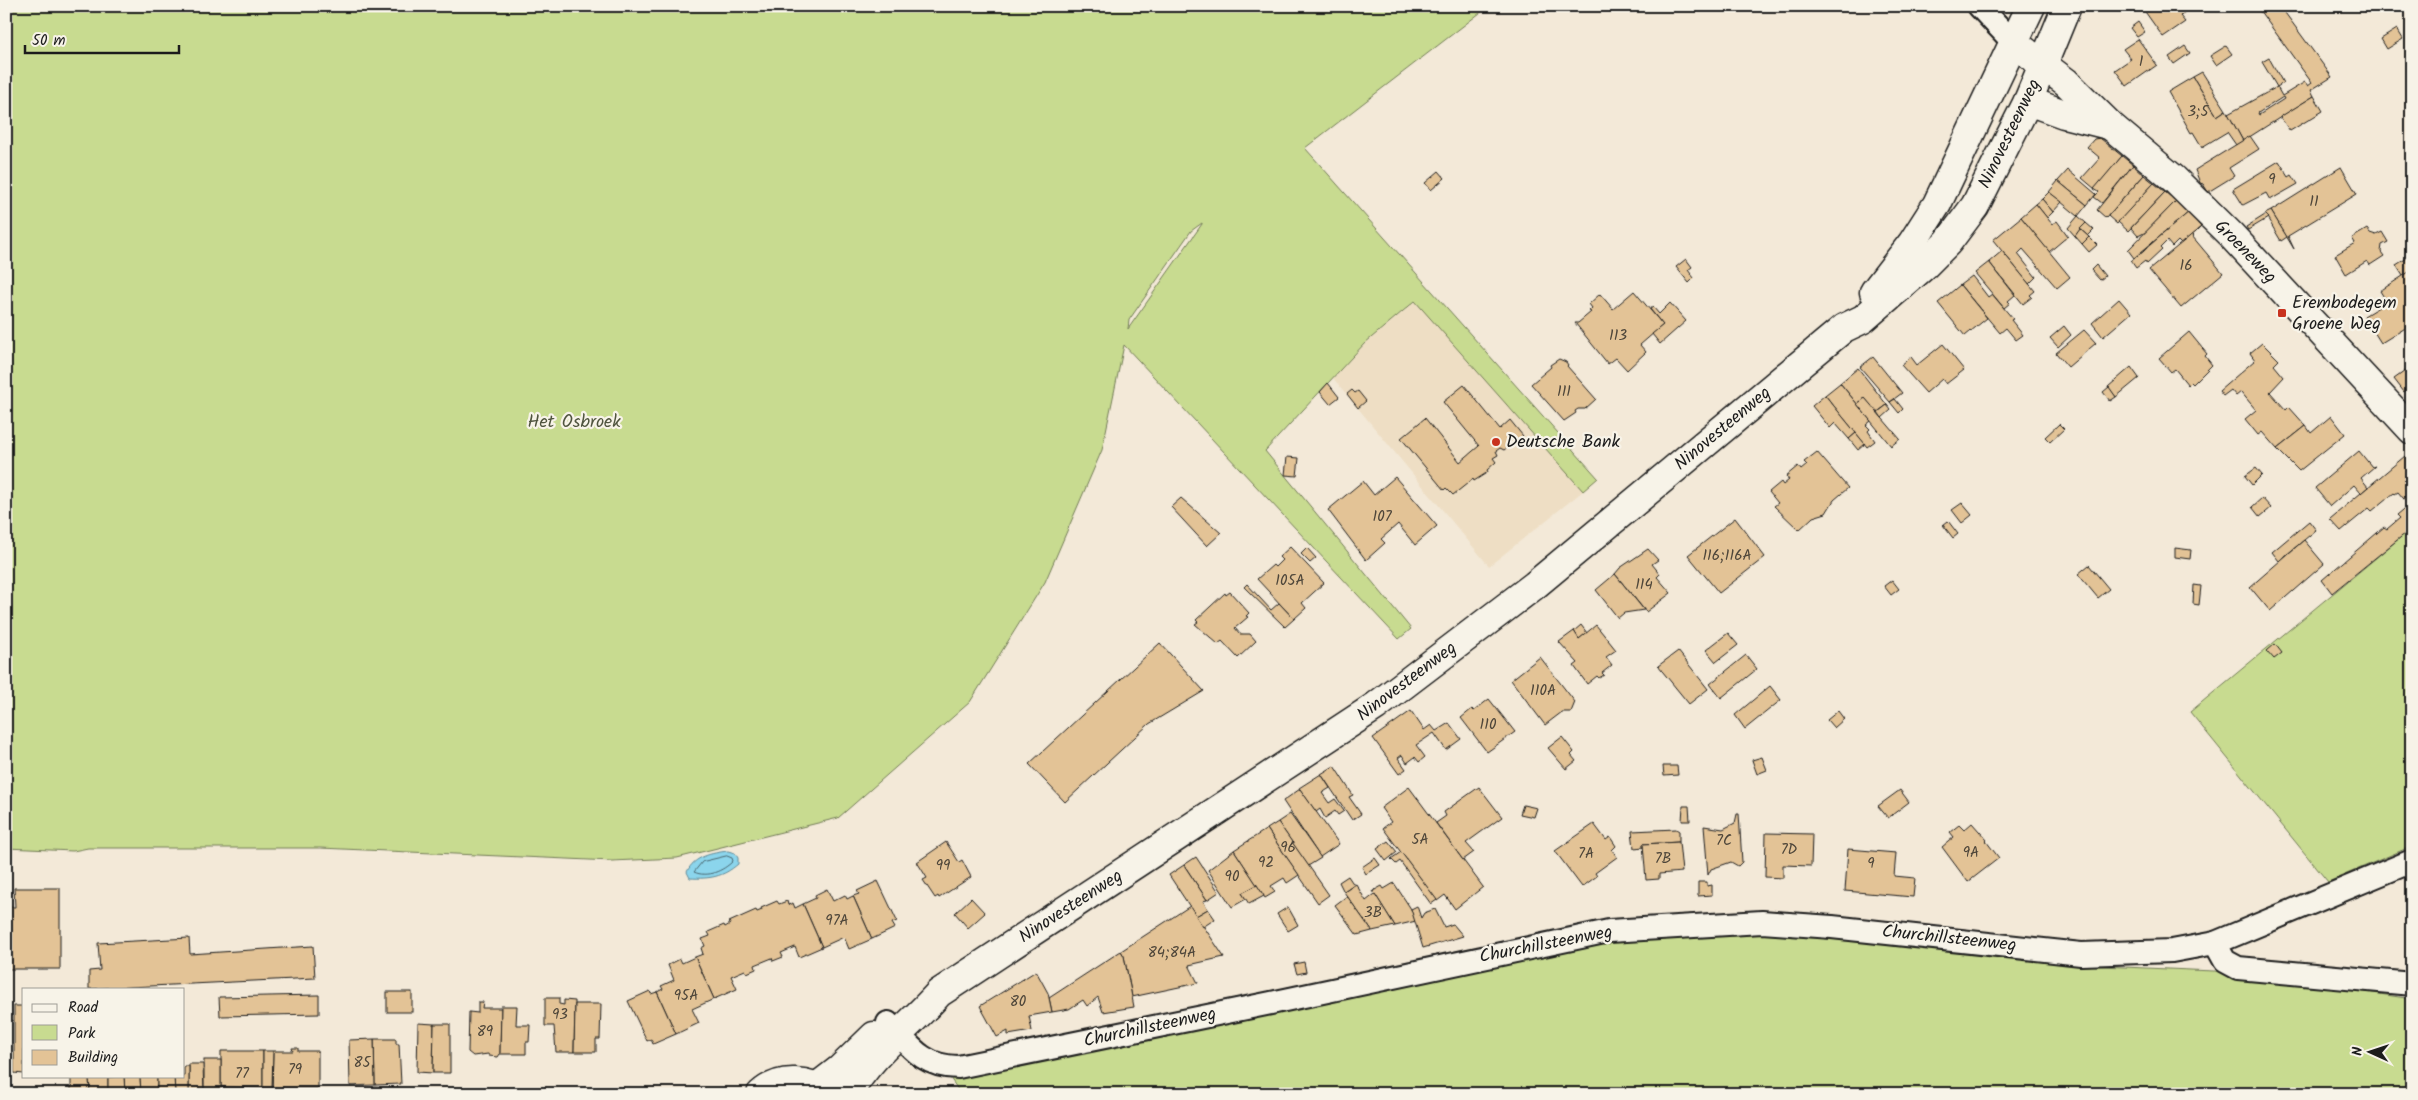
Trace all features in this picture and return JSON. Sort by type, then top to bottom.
[{"type":"main road","name":"Ninovesteenweg","points":[[1844,328],[1856,310],[1892,270],[1937,204],[2031,6]]},
{"type":"main road","name":"Ninovesteenweg","points":[[824,1090],[840,1069],[939,994],[1376,706],[1535,585],[1844,328],[1862,319],[1924,266],[1948,242],[1975,206],[2028,101],[2068,6]]},
{"type":"main road","name":"Groeneweg","points":[[2013,42],[2066,82],[2111,126],[2174,179],[2231,235],[2412,430]]},
{"type":"main road","points":[[2013,42],[2028,101]]},
{"type":"main road","name":"Groeneweg","points":[[2028,101],[2064,114],[2111,126]]},
{"type":"main road","name":"Ninovesteenweg","points":[[848,1094],[893,1028]]},
{"type":"main road","points":[[761,1094],[782,1083],[800,1082],[824,1090]]},
{"type":"street","points":[[1979,6],[2013,42]]},
{"type":"street","name":"Churchillsteenweg","points":[[893,1028],[917,1054],[928,1061],[943,1067],[958,1067],[1609,931],[1651,928],[1762,922],[1818,926],[2081,954],[2172,950],[2215,943],[2412,862]]},
{"type":"street","points":[[2215,943],[2224,961],[2238,968],[2412,984]]},
{"type":"shaded area","points":[[1416,301],[1583,491],[1489,566],[1333,378],[1365,343]]},
{"type":"green space","name":"Het Osbroek","points":[[6,6],[1489,6],[1305,148],[1598,478],[1583,491],[1415,301],[1365,343],[1265,451],[1411,629],[1399,639],[1124,345],[1102,450],[1045,582],[970,702],[838,818],[677,858],[612,861],[320,848],[88,848],[73,851],[6,848]],"holes":[[[1202,224],[1128,329],[1129,320],[1191,231]]]},
{"type":"green space","points":[[2412,528],[2412,846],[2328,882],[2190,712]]},
{"type":"green space","points":[[1760,932],[1818,935],[2078,965],[2236,972],[2412,999],[2412,1094],[961,1094],[948,1075],[1609,940]]},
{"type":"water","points":[[728,851],[735,853],[738,858],[738,864],[727,872],[704,878],[690,878],[687,872],[694,862],[710,854]]},
{"type":"building","points":[[2141,6],[2191,7],[2180,16],[2185,22],[2163,37]]},
{"type":"building","points":[[2280,6],[2332,77],[2311,90],[2314,96],[2243,141],[2228,114],[2277,87],[2282,96],[2305,82],[2308,86],[2312,83],[2257,7]],"holes":[[[2283,97],[2284,99],[2259,115],[2258,113]]]},
{"type":"building","points":[[2138,22],[2145,32],[2137,37],[2130,28]]},
{"type":"building","points":[[2397,29],[2403,39],[2387,49],[2381,39]]},
{"type":"building","points":[[2138,39],[2157,65],[2127,86],[2115,70],[2131,59],[2123,49]]},
{"type":"building","points":[[2185,46],[2190,53],[2174,64],[2169,57]]},
{"type":"building","points":[[2226,46],[2232,54],[2216,65],[2210,56]]},
{"type":"building","points":[[2269,58],[2283,83],[2277,87],[2262,62]]},
{"type":"building","points":[[2202,72],[2226,110],[2217,116],[2193,77]]},
{"type":"building","points":[[2193,77],[2217,116],[2226,110],[2243,141],[2236,145],[2227,132],[2202,147],[2193,132],[2191,133],[2168,92]]},
{"type":"building","points":[[2314,96],[2323,111],[2290,131],[2280,117]]},
{"type":"building","points":[[2250,136],[2259,149],[2229,168],[2234,176],[2208,192],[2203,184],[2200,183],[2195,170]]},
{"type":"building","points":[[2100,138],[2122,156],[2095,189],[2082,178],[2100,158],[2087,147],[2094,139]]},
{"type":"building","points":[[2122,156],[2133,165],[2102,203],[2094,197],[2099,192],[2094,189]]},
{"type":"building","points":[[2279,161],[2289,177],[2292,175],[2298,184],[2270,200],[2266,193],[2243,205],[2233,189]]},
{"type":"building","points":[[2133,165],[2144,175],[2106,218],[2097,210]]},
{"type":"building","points":[[2341,167],[2357,194],[2288,236],[2294,249],[2271,211]]},
{"type":"building","points":[[2068,170],[2096,194],[2087,205],[2058,181]]},
{"type":"building","points":[[1439,171],[1445,178],[1431,190],[1425,183]]},
{"type":"building","points":[[2144,175],[2154,183],[2117,224],[2108,216]]},
{"type":"building","points":[[2058,181],[2087,205],[2078,216],[2049,192]]},
{"type":"building","points":[[2154,183],[2165,192],[2128,231],[2118,222]]},
{"type":"building","points":[[2049,192],[2062,202],[2053,212],[2042,199]]},
{"type":"building","points":[[2165,192],[2176,201],[2146,232],[2138,236],[2131,228]]},
{"type":"building","points":[[2042,199],[2053,212],[2047,218],[2036,204]]},
{"type":"building","points":[[2176,201],[2189,212],[2134,258],[2128,250]]},
{"type":"building","points":[[2036,204],[2052,224],[2057,221],[2068,236],[2049,252],[2021,217]]},
{"type":"building","points":[[2271,211],[2287,237],[2281,241],[2265,214]]},
{"type":"building","points":[[2189,212],[2201,227],[2181,244],[2178,241],[2172,247],[2167,241],[2160,248],[2162,250],[2147,264],[2145,261],[2136,268],[2131,261]]},
{"type":"building","points":[[2265,215],[2268,218],[2248,230],[2246,227]]},
{"type":"building","points":[[2078,216],[2086,223],[2075,236],[2068,228]]},
{"type":"building","points":[[2021,217],[2070,277],[2057,288],[2023,249],[2018,254],[2036,277],[2029,284],[1993,240]]},
{"type":"building","points":[[2086,223],[2094,230],[2088,236],[2080,229]]},
{"type":"building","points":[[2201,227],[2192,236],[2223,273],[2181,308],[2149,270]]},
{"type":"building","points":[[2080,229],[2089,237],[2082,244],[2075,236]]},
{"type":"building","points":[[2367,229],[2370,233],[2376,235],[2382,232],[2388,242],[2382,245],[2381,252],[2384,256],[2370,265],[2367,261],[2346,274],[2335,255],[2355,243],[2352,238]]},
{"type":"building","points":[[2089,237],[2097,245],[2089,252],[2082,244]]},
{"type":"building","points":[[2002,251],[2035,291],[2030,295],[2032,297],[2023,304],[1989,262]]},
{"type":"building","points":[[2412,255],[2412,270],[2403,276],[2396,265]]},
{"type":"building","points":[[1686,259],[1692,267],[1688,270],[1694,278],[1689,283],[1676,267]]},
{"type":"building","points":[[1989,262],[2015,295],[2004,308],[1975,273]]},
{"type":"building","points":[[2096,265],[2105,276],[2100,280],[2091,270]]},
{"type":"building","points":[[2412,270],[2412,324],[2381,343],[2364,316],[2387,302],[2380,291]]},
{"type":"building","points":[[1972,276],[1988,297],[1992,294],[2013,319],[2011,320],[2023,335],[2016,340],[2006,328],[2000,333],[1960,285]]},
{"type":"building","points":[[1960,285],[1987,318],[1965,336],[1938,303]]},
{"type":"building","points":[[1634,291],[1663,325],[1640,345],[1646,352],[1627,370],[1616,358],[1608,364],[1575,323],[1578,323],[1591,312],[1589,311],[1592,308],[1589,304],[1600,294],[1613,309]]},
{"type":"building","points":[[2119,299],[2131,313],[2103,337],[2092,323]]},
{"type":"building","points":[[1670,303],[1686,321],[1660,344],[1652,334],[1663,325],[1650,309],[1653,307],[1659,314]]},
{"type":"building","points":[[2064,326],[2071,335],[2058,347],[2050,338]]},
{"type":"building","points":[[2084,330],[2096,343],[2068,367],[2056,353]]},
{"type":"building","points":[[2189,332],[2207,354],[2205,356],[2212,365],[2193,384],[2191,382],[2188,385],[2175,369],[2171,372],[2159,358]]},
{"type":"building","points":[[2262,343],[2279,360],[2274,365],[2284,377],[2270,392],[2286,410],[2289,407],[2306,426],[2277,449],[2262,432],[2258,435],[2245,419],[2256,410],[2241,392],[2236,396],[2231,390],[2223,396],[2219,391],[2255,360],[2250,353]]},
{"type":"building","points":[[1943,344],[1964,370],[1946,384],[1942,379],[1926,393],[1901,365],[1911,357],[1917,365]]},
{"type":"building","points":[[1873,357],[1902,393],[1890,402],[1860,367]]},
{"type":"building","points":[[1559,359],[1566,362],[1567,366],[1596,399],[1585,409],[1575,411],[1576,413],[1564,421],[1531,384],[1551,367],[1550,365]]},
{"type":"building","points":[[2131,367],[2139,378],[2116,397],[2108,387]]},
{"type":"building","points":[[1858,368],[1887,405],[1876,413],[1865,398],[1857,404],[1840,383]]},
{"type":"building","points":[[2408,369],[2412,375],[2412,386],[2404,392],[2394,379]]},
{"type":"building","points":[[1328,383],[1339,397],[1330,404],[1320,392]]},
{"type":"building","points":[[1840,383],[1871,421],[1866,425],[1870,429],[1868,431],[1875,441],[1867,447],[1825,395]]},
{"type":"building","name":"Deutsche Bank","points":[[1464,385],[1500,429],[1510,420],[1523,436],[1504,450],[1500,448],[1496,451],[1498,455],[1493,458],[1496,462],[1487,470],[1488,472],[1474,481],[1473,479],[1453,495],[1446,488],[1444,490],[1401,438],[1425,418],[1460,462],[1479,446],[1443,402]]},
{"type":"building","points":[[2109,387],[2116,397],[2110,401],[2103,392]]},
{"type":"building","points":[[1352,390],[1355,393],[1358,391],[1366,401],[1358,408],[1347,394]]},
{"type":"building","points":[[1825,395],[1856,433],[1849,439],[1835,423],[1830,428],[1812,406]]},
{"type":"building","points":[[1865,398],[1900,439],[1891,446],[1857,404]]},
{"type":"building","points":[[1895,399],[1903,409],[1899,413],[1890,402]]},
{"type":"building","points":[[1887,405],[1891,410],[1882,418],[1878,412]]},
{"type":"building","points":[[2331,416],[2345,434],[2299,471],[2277,449],[2306,426],[2311,433]]},
{"type":"building","points":[[2059,424],[2064,429],[2050,442],[2045,437]]},
{"type":"building","points":[[1856,433],[1865,444],[1858,450],[1849,439]]},
{"type":"building","points":[[2359,451],[2372,467],[2375,466],[2361,478],[2368,487],[2361,493],[2354,485],[2330,506],[2315,488]]},
{"type":"building","points":[[1817,452],[1848,488],[1834,500],[1826,513],[1813,517],[1799,530],[1774,506],[1778,503],[1769,492],[1781,482],[1783,485],[1789,480],[1786,476],[1798,466],[1801,470],[1807,465],[1804,462]]},
{"type":"building","points":[[2405,456],[2412,464],[2412,528],[2332,593],[2322,580],[2384,527],[2387,529],[2400,518],[2397,515],[2409,505],[2398,492],[2394,493],[2372,511],[2369,508],[2341,531],[2330,519]]},
{"type":"building","points":[[1287,457],[1299,458],[1297,476],[1285,475]]},
{"type":"building","points":[[2256,468],[2262,475],[2252,485],[2245,476]]},
{"type":"building","points":[[1395,477],[1437,526],[1415,545],[1398,524],[1381,539],[1385,543],[1366,560],[1328,510],[1363,481],[1374,495]]},
{"type":"building","points":[[1181,498],[1221,533],[1207,546],[1171,507]]},
{"type":"building","points":[[2262,498],[2271,508],[2260,517],[2252,507]]},
{"type":"building","points":[[1962,503],[1972,515],[1962,523],[1952,510]]},
{"type":"building","points":[[1735,518],[1765,557],[1719,593],[1688,555]]},
{"type":"building","points":[[1948,521],[1958,534],[1953,538],[1943,525]]},
{"type":"building","points":[[2309,521],[2316,530],[2279,561],[2272,552]]},
{"type":"building","points":[[2304,540],[2324,564],[2270,611],[2250,587]]},
{"type":"building","points":[[1290,547],[1324,583],[1302,603],[1306,608],[1294,619],[1257,579],[1273,565],[1275,567],[1282,560],[1279,557]]},
{"type":"building","points":[[1307,548],[1316,558],[1310,563],[1301,554]]},
{"type":"building","points":[[2175,548],[2191,550],[2190,559],[2175,557]]},
{"type":"building","points":[[1648,549],[1658,560],[1652,564],[1660,574],[1657,577],[1671,593],[1646,612],[1615,574],[1620,568]]},
{"type":"building","points":[[2089,565],[2109,589],[2098,598],[2078,574]]},
{"type":"building","points":[[1615,574],[1644,610],[1624,613],[1618,618],[1596,590]]},
{"type":"building","points":[[1892,580],[1899,589],[1891,595],[1884,586]]},
{"type":"building","points":[[1247,584],[1271,610],[1279,603],[1294,619],[1285,627],[1244,587]]},
{"type":"building","points":[[2194,585],[2201,586],[2199,605],[2193,604]]},
{"type":"building","points":[[1230,592],[1249,613],[1246,616],[1248,617],[1235,628],[1240,634],[1250,634],[1256,641],[1238,658],[1222,641],[1218,644],[1195,624],[1198,622],[1196,620],[1225,593],[1226,595]]},
{"type":"building","points":[[1581,625],[1587,633],[1579,639],[1574,631]]},
{"type":"building","points":[[1596,625],[1616,650],[1606,657],[1612,665],[1602,673],[1604,675],[1599,678],[1597,676],[1587,684],[1574,666],[1578,663],[1559,642],[1574,631],[1579,639]]},
{"type":"building","points":[[1728,633],[1738,645],[1716,662],[1706,650]]},
{"type":"building","points":[[1160,643],[1204,691],[1149,724],[1065,802],[1029,764]]},
{"type":"building","points":[[2275,644],[2282,653],[2274,659],[2267,651]]},
{"type":"building","points":[[1678,651],[1708,689],[1689,704],[1658,666]]},
{"type":"building","points":[[1746,655],[1757,669],[1721,698],[1710,684]]},
{"type":"building","points":[[1540,657],[1575,702],[1571,712],[1562,712],[1545,725],[1511,680]]},
{"type":"building","points":[[1770,686],[1781,700],[1745,729],[1735,715]]},
{"type":"building","points":[[1489,699],[1515,732],[1487,752],[1461,718],[1472,709],[1474,711]]},
{"type":"building","points":[[1411,711],[1424,730],[1431,725],[1436,731],[1449,723],[1461,739],[1446,750],[1434,733],[1416,745],[1425,757],[1419,762],[1415,757],[1407,763],[1402,755],[1398,758],[1406,769],[1399,774],[1373,738]]},
{"type":"building","points":[[1838,711],[1844,719],[1834,728],[1827,720]]},
{"type":"building","points":[[1562,737],[1574,752],[1571,755],[1576,761],[1566,769],[1548,748]]},
{"type":"building","points":[[1762,757],[1767,770],[1757,774],[1752,760]]},
{"type":"building","points":[[1334,766],[1353,795],[1349,797],[1361,814],[1352,820],[1321,774]]},
{"type":"building","points":[[1663,766],[1677,766],[1678,775],[1664,776]]},
{"type":"building","points":[[1321,774],[1330,788],[1322,793],[1329,803],[1335,799],[1344,811],[1338,815],[1335,811],[1325,818],[1320,809],[1316,812],[1299,788]]},
{"type":"building","points":[[1409,787],[1483,887],[1455,909],[1445,895],[1437,901],[1383,828],[1391,822],[1381,808]]},
{"type":"building","points":[[1479,787],[1502,817],[1466,843],[1474,852],[1463,860],[1436,823],[1446,816],[1444,812]]},
{"type":"building","points":[[1300,789],[1339,844],[1320,857],[1283,801]]},
{"type":"building","points":[[1900,790],[1909,802],[1888,818],[1878,806]]},
{"type":"building","points":[[1523,805],[1537,808],[1534,817],[1520,814]]},
{"type":"building","points":[[1683,806],[1689,806],[1690,821],[1682,821]]},
{"type":"building","points":[[1290,814],[1321,858],[1308,866],[1278,822]]},
{"type":"building","points":[[1737,814],[1739,814],[1742,862],[1738,866],[1731,862],[1711,869],[1708,875],[1704,826],[1723,829],[1735,823]]},
{"type":"building","points":[[1278,822],[1329,895],[1318,903],[1267,829]]},
{"type":"building","points":[[1972,823],[1999,858],[1968,882],[1942,847],[1954,837],[1950,832],[1959,825],[1964,830]]},
{"type":"building","points":[[1594,824],[1606,840],[1610,837],[1616,846],[1612,850],[1617,857],[1595,873],[1597,876],[1582,887],[1555,851]]},
{"type":"building","points":[[1267,829],[1299,875],[1287,883],[1284,878],[1271,886],[1275,892],[1265,898],[1234,850]]},
{"type":"building","points":[[1676,829],[1679,831],[1679,842],[1643,844],[1644,847],[1634,848],[1632,831]]},
{"type":"building","points":[[1766,833],[1812,834],[1811,866],[1783,865],[1783,878],[1765,877]]},
{"type":"building","points":[[1388,841],[1397,852],[1386,861],[1377,849]]},
{"type":"building","points":[[946,842],[959,862],[962,860],[971,877],[939,898],[938,896],[935,898],[923,880],[927,878],[917,862]]},
{"type":"building","points":[[1679,842],[1682,872],[1659,874],[1659,879],[1646,880],[1643,844]]},
{"type":"building","points":[[1848,849],[1896,853],[1894,876],[1915,878],[1913,897],[1845,891]]},
{"type":"building","points":[[1234,850],[1257,885],[1242,893],[1246,899],[1232,907],[1208,870]]},
{"type":"building","points":[[1401,852],[1437,900],[1431,904],[1400,861],[1396,864],[1391,859]]},
{"type":"building","points":[[1196,857],[1219,892],[1207,900],[1184,865]]},
{"type":"building","points":[[1375,858],[1380,865],[1366,874],[1362,867]]},
{"type":"building","points":[[1184,865],[1207,900],[1203,901],[1208,909],[1196,916],[1169,875]]},
{"type":"building","points":[[1348,876],[1354,885],[1344,892],[1339,882]]},
{"type":"building","points":[[878,881],[897,921],[892,923],[895,928],[872,939],[853,896],[859,894],[857,891]]},
{"type":"building","points":[[1698,882],[1707,882],[1707,886],[1712,885],[1712,895],[1698,896]]},
{"type":"building","points":[[1394,883],[1411,909],[1416,921],[1395,926],[1373,891],[1382,886],[1384,889]]},
{"type":"building","points":[[1356,884],[1366,901],[1375,894],[1395,926],[1372,931],[1344,892]]},
{"type":"building","points":[[1257,885],[1264,896],[1249,904],[1242,893]]},
{"type":"building","points":[[14,888],[60,888],[60,969],[7,969],[7,907],[15,907]]},
{"type":"building","points":[[827,889],[833,901],[845,895],[847,899],[853,896],[872,939],[849,949],[844,937],[822,947],[803,904],[816,898],[815,895]]},
{"type":"building","points":[[1347,896],[1372,931],[1357,935],[1335,905]]},
{"type":"building","points":[[971,898],[985,913],[968,928],[955,913]]},
{"type":"building","points":[[777,901],[779,904],[787,901],[788,905],[793,903],[795,908],[803,904],[822,947],[799,957],[795,947],[781,953],[783,957],[773,961],[772,958],[755,965],[756,969],[747,973],[745,970],[731,976],[737,989],[714,999],[695,957],[703,954],[701,948],[705,946],[702,939],[710,936],[708,932],[724,925],[725,927],[730,924],[729,922],[756,910],[757,912],[762,910],[761,908]]},
{"type":"building","points":[[1190,906],[1224,957],[1189,965],[1198,983],[1132,997],[1124,956],[1121,951]]},
{"type":"building","points":[[1417,906],[1421,918],[1424,913],[1435,909],[1444,927],[1453,924],[1463,936],[1423,948],[1411,909]]},
{"type":"building","points":[[1288,907],[1298,925],[1288,931],[1277,914]]},
{"type":"building","points":[[1208,909],[1215,919],[1203,927],[1196,916]]},
{"type":"building","points":[[189,938],[190,954],[313,946],[315,978],[89,988],[89,971],[100,970],[98,943]]},
{"type":"building","points":[[1121,951],[1124,956],[1134,1007],[1103,1012],[1098,997],[1087,1006],[1083,1000],[1069,1009],[1052,1012],[1049,998]]},
{"type":"building","points":[[695,957],[714,999],[692,1009],[699,1023],[676,1034],[657,992],[663,989],[661,986],[674,980],[668,965],[680,959],[682,963]]},
{"type":"building","points":[[1304,962],[1306,972],[1297,974],[1294,964]]},
{"type":"building","points":[[1036,971],[1048,993],[1052,1012],[1029,1016],[1032,1031],[1008,1035],[1008,1031],[997,1037],[980,1006]]},
{"type":"building","points":[[650,991],[651,994],[657,992],[676,1034],[653,1044],[651,1039],[647,1041],[628,1001]]},
{"type":"building","points":[[387,992],[412,992],[412,1012],[387,1012]]},
{"type":"building","points":[[319,995],[319,1014],[220,1016],[219,997]]},
{"type":"building","points":[[545,998],[559,998],[559,1004],[564,1005],[564,1000],[575,1001],[574,1052],[556,1052],[554,1026],[545,1026]]},
{"type":"building","points":[[478,1002],[483,1002],[482,1008],[501,1008],[500,1054],[498,1057],[489,1056],[488,1054],[473,1056],[468,1052],[469,1012],[478,1013]]},
{"type":"building","points":[[575,1004],[601,1004],[600,1039],[596,1039],[596,1052],[574,1052]]},
{"type":"building","points":[[14,1006],[22,1006],[22,1074],[14,1073]]},
{"type":"building","points":[[501,1006],[517,1006],[516,1025],[530,1025],[529,1042],[526,1042],[526,1054],[500,1054]]},
{"type":"building","points":[[418,1023],[434,1024],[433,1073],[417,1072]]},
{"type":"building","points":[[434,1024],[450,1024],[450,1073],[433,1073]]},
{"type":"building","points":[[374,1039],[396,1039],[396,1044],[399,1044],[401,1084],[375,1085]]},
{"type":"building","points":[[374,1039],[375,1085],[350,1086],[349,1040]]},
{"type":"building","points":[[292,1048],[298,1048],[298,1051],[318,1051],[318,1088],[272,1088],[273,1051],[293,1051]]},
{"type":"building","points":[[221,1051],[263,1051],[263,1088],[221,1087]]},
{"type":"building","points":[[263,1051],[273,1051],[272,1088],[263,1088]]},
{"type":"building","points":[[204,1060],[221,1060],[221,1094],[204,1094]]},
{"type":"building","points":[[189,1064],[203,1064],[204,1094],[189,1094]]},
{"type":"building","points":[[185,1066],[189,1066],[189,1094],[175,1094],[174,1078],[185,1078]]},
{"type":"building","points":[[71,1078],[89,1078],[90,1094],[71,1094]]},
{"type":"building","points":[[89,1078],[108,1078],[108,1094],[90,1094]]},
{"type":"building","points":[[108,1078],[124,1078],[125,1094],[108,1094]]},
{"type":"building","points":[[124,1078],[140,1078],[141,1094],[125,1094]]},
{"type":"building","points":[[140,1078],[157,1078],[157,1094],[141,1094]]},
{"type":"building","points":[[157,1078],[174,1078],[175,1094],[157,1094]]},
{"type":"place","name":"Erembodegem Groene Weg","points":[[2282,313]]},
{"type":"place","name":"Deutsche Bank","points":[[1496,442]]}]
